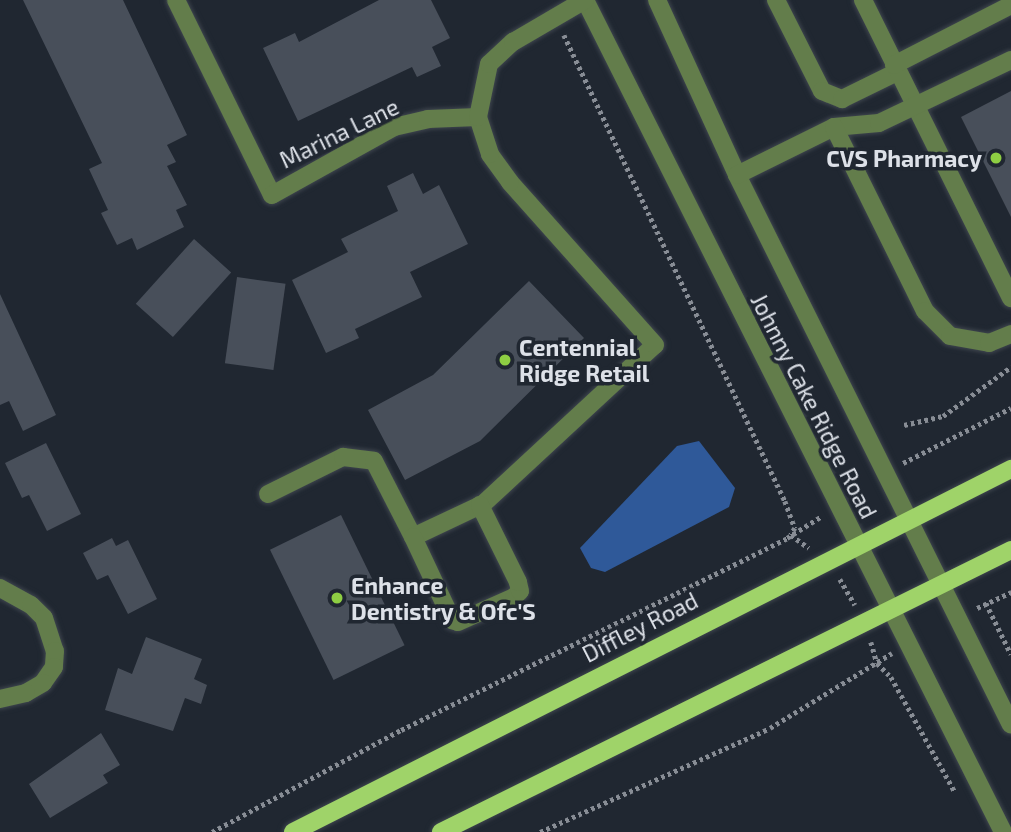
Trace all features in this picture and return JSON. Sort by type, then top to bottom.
[{"type":"main road","name":"Diffley Road","points":[[293,832],[1011,469]]},
{"type":"main road","points":[[440,832],[1011,550]]},
{"type":"street","name":"Marina Lane","points":[[176,0],[272,195],[394,127],[428,119],[478,117]]},
{"type":"street","points":[[413,537],[480,505],[655,345],[490,154],[478,117],[489,64],[513,42],[585,0]]},
{"type":"street","name":"Johnny Cake Ridge Road","points":[[585,0],[1003,832]]},
{"type":"street","name":"Johnny Cake Ridge Road","points":[[657,0],[737,175],[1011,725]]},
{"type":"street","points":[[776,0],[822,91],[842,99],[1011,5]]},
{"type":"street","points":[[863,0],[1011,298]]},
{"type":"street","points":[[737,175],[834,127],[880,123],[1011,60]]},
{"type":"street","points":[[834,127],[925,311],[950,336],[989,343],[1011,334]]},
{"type":"street","points":[[268,494],[343,457],[374,461],[452,620],[458,622],[514,597],[520,591],[480,505]]},
{"type":"street","points":[[0,588],[31,605],[44,618],[55,651],[54,667],[43,683],[26,693],[0,699]]},
{"type":"path","points":[[555,17],[780,490],[795,528],[791,535]]},
{"type":"path","points":[[904,425],[943,416],[1011,366]]},
{"type":"path","points":[[886,473],[1011,408]]},
{"type":"path","points":[[212,832],[401,730],[791,535],[837,506]]},
{"type":"path","points":[[791,535],[825,562],[842,582],[864,623],[877,663],[891,677],[958,796]]},
{"type":"path","points":[[956,617],[1011,592]]},
{"type":"path","points":[[986,604],[1011,654]]},
{"type":"path","points":[[540,832],[597,810],[770,728],[907,645]]},
{"type":"water","points":[[699,441],[735,488],[729,507],[605,572],[591,568],[580,548],[677,446]]},
{"type":"building","points":[[23,0],[123,0],[187,135],[167,145],[176,162],[167,166],[187,205],[176,210],[184,227],[137,250],[132,238],[117,245],[101,213],[108,210],[89,169],[102,163]]},
{"type":"building","points":[[379,0],[431,0],[450,38],[432,47],[441,66],[417,77],[412,67],[298,121],[263,48],[295,33],[299,42]]},
{"type":"building","name":"CVS Pharmacy","points":[[1011,91],[1011,217],[961,117]]},
{"type":"building","points":[[413,173],[423,194],[439,185],[468,244],[410,272],[422,297],[355,329],[359,338],[326,353],[292,280],[348,252],[341,239],[398,211],[387,186]]},
{"type":"building","points":[[194,239],[231,272],[173,337],[136,304]]},
{"type":"building","points":[[237,277],[286,284],[273,370],[225,363]]},
{"type":"building","name":"Centennial Ridge Retail","points":[[529,281],[584,338],[480,441],[405,480],[368,410],[433,375]]},
{"type":"building","points":[[0,294],[56,415],[23,431],[9,401],[0,405]]},
{"type":"building","points":[[46,443],[81,514],[47,531],[29,495],[22,498],[5,463]]},
{"type":"building","name":"Enhance Dentistry & Ofc'S","points":[[341,515],[405,645],[334,680],[270,550]]},
{"type":"building","points":[[112,538],[116,546],[128,540],[157,599],[128,614],[108,575],[97,580],[83,553]]},
{"type":"building","points":[[146,637],[202,659],[194,679],[207,685],[201,704],[185,698],[173,731],[105,710],[118,668],[132,674]]},
{"type":"building","points":[[101,733],[120,765],[103,775],[108,783],[50,818],[29,784]]},
{"type":"place","name":"CVS Pharmacy","points":[[996,158]]},
{"type":"place","name":"Centennial Ridge Retail","points":[[505,360]]},
{"type":"place","name":"Enhance Dentistry & Ofc'S","points":[[337,598]]}]
